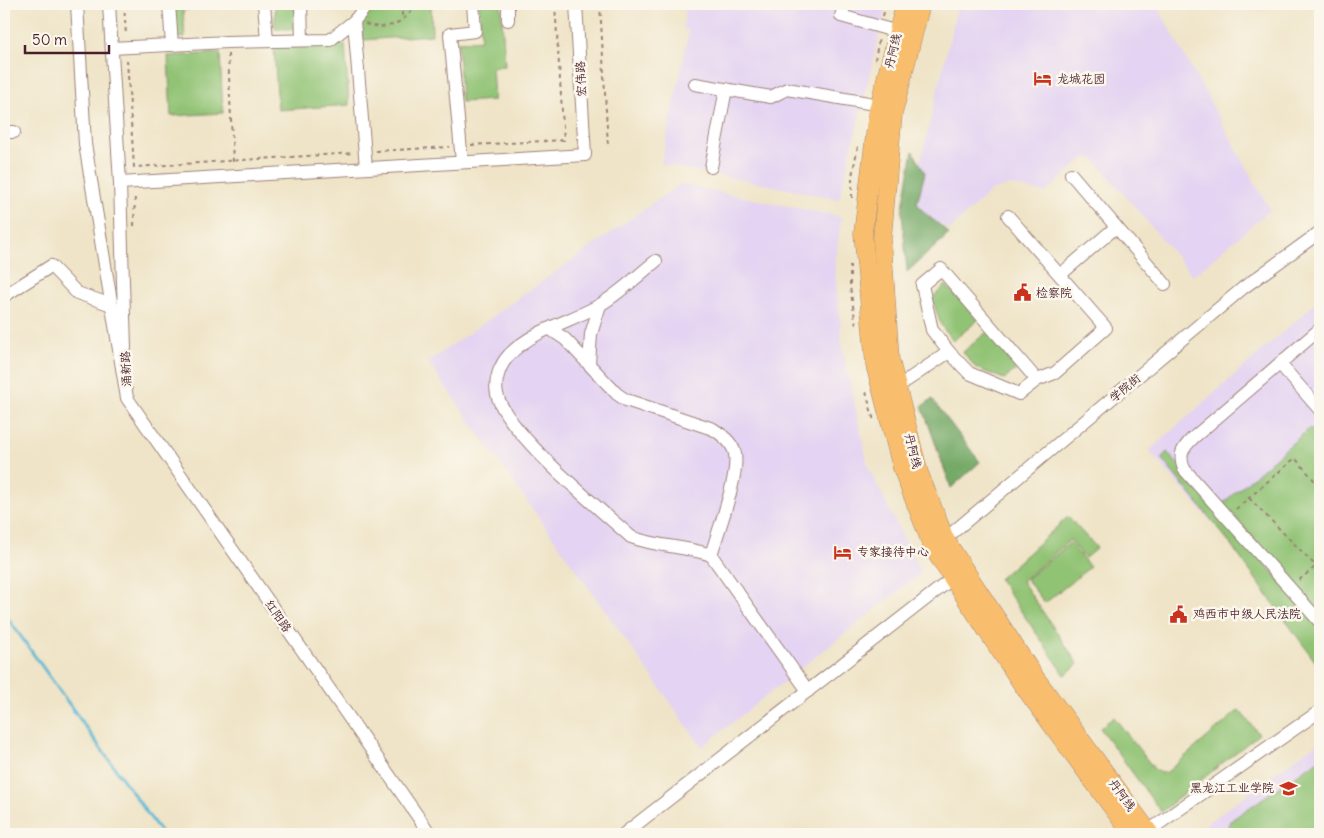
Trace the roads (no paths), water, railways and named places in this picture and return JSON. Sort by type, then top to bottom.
[{"type":"highway","name":"丹阿线","points":[[905,4],[880,105],[863,233],[875,365],[902,468],[939,543],[958,574],[1034,676],[1144,834]]},
{"type":"highway","name":"丹阿线","points":[[921,4],[893,114],[882,239],[890,360],[939,543]]},
{"type":"street","name":"涌新路","points":[[76,4],[85,144],[127,398]]},
{"type":"street","name":"涌新路","points":[[110,4],[120,183],[127,398]]},
{"type":"street","points":[[169,4],[172,44]]},
{"type":"street","points":[[264,4],[267,40]]},
{"type":"street","points":[[301,4],[302,40]]},
{"type":"street","points":[[120,183],[462,162],[450,34],[475,31],[473,4]]},
{"type":"street","points":[[508,4],[508,20]]},
{"type":"street","name":"宏伟路","points":[[462,162],[585,155],[576,4]]},
{"type":"street","points":[[845,4],[842,16],[898,32]]},
{"type":"street","points":[[112,48],[267,40],[330,40],[354,21],[366,5]]},
{"type":"street","points":[[354,21],[366,168]]},
{"type":"street","points":[[695,84],[771,97],[787,90],[880,105]]},
{"type":"street","points":[[711,167],[726,89]]},
{"type":"street","points":[[1071,174],[1165,284]]},
{"type":"street","points":[[1008,216],[1106,328],[1055,373],[1036,380],[1018,394],[969,373],[932,330],[922,285],[941,269],[1036,380]]},
{"type":"street","points":[[1060,275],[1116,227]]},
{"type":"street","name":"学院街","points":[[939,543],[1243,288],[1320,232]]},
{"type":"street","points":[[656,261],[600,305],[534,336],[510,356],[499,370],[497,394],[509,420],[549,462],[631,537],[648,544],[694,549],[711,555],[808,691]]},
{"type":"street","points":[[4,296],[51,266],[77,293],[112,305]]},
{"type":"street","points":[[589,364],[591,334],[600,305]]},
{"type":"street","points":[[550,329],[589,364],[617,394],[626,400],[713,428],[724,436],[735,453],[735,471],[711,555]]},
{"type":"street","points":[[1320,329],[1182,449],[1180,460],[1184,468],[1226,517],[1320,622]]},
{"type":"street","points":[[897,387],[950,352]]},
{"type":"street","points":[[1280,364],[1320,410]]},
{"type":"street","name":"红阳路","points":[[127,398],[430,834]]},
{"type":"street","points":[[624,834],[958,574]]},
{"type":"street","points":[[1144,834],[1320,711]]},
{"type":"waterway","points":[[4,613],[162,834]]},
{"type":"place","name":"龙城花园","points":[[1043,79]]},
{"type":"place","name":"检察院","points":[[1022,293]]},
{"type":"place","name":"专家接待中心","points":[[843,552]]},
{"type":"place","name":"鸡西市中级人民法院","points":[[1179,614]]},
{"type":"place","name":"黑龙江工业学院","points":[[1288,788]]}]
